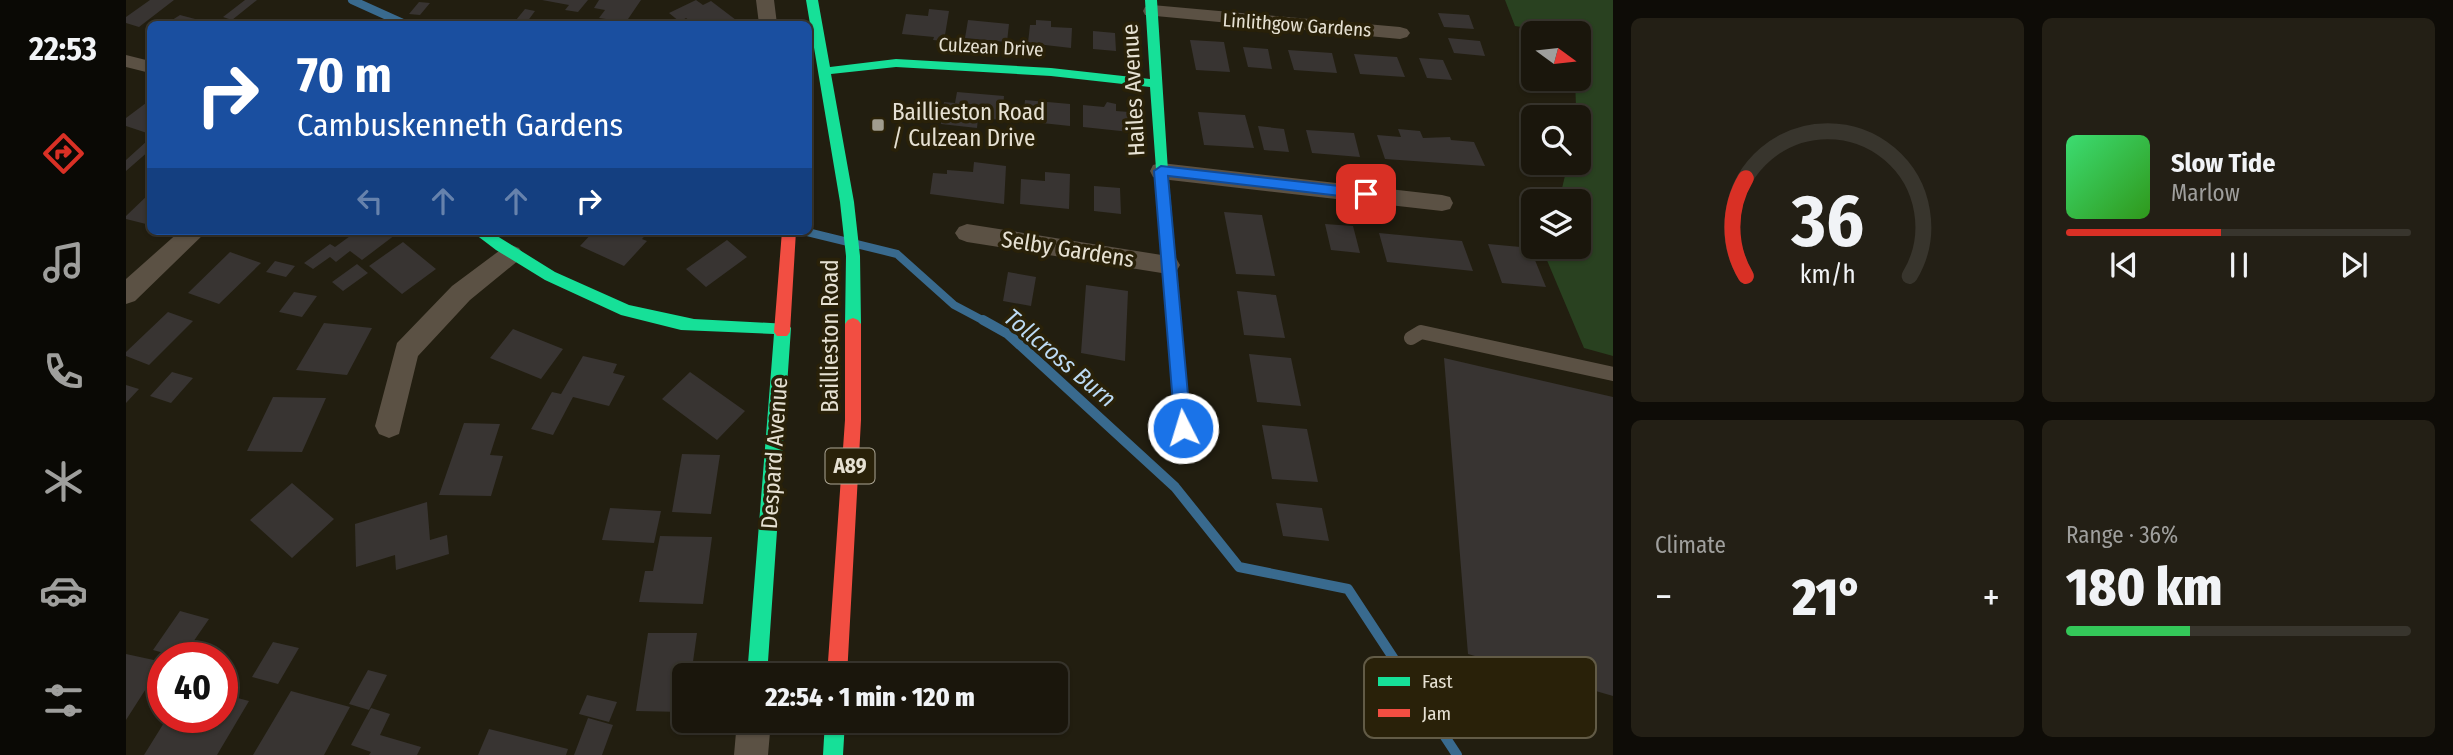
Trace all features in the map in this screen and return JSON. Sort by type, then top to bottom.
[{"type":"street","points":[[765,0],[768,21]]},
{"type":"street","name":"Baillieston Road","points":[[812,0],[851,227],[853,256],[853,420],[838,663]]},
{"type":"street","name":"Linlithgow Gardens","points":[[1152,6],[1400,33]]},
{"type":"street","name":"Hailes Avenue","points":[[1152,6],[1161,171],[1183,428]]},
{"type":"street","points":[[127,62],[147,66]]},
{"type":"street","name":"Culzean Drive","points":[[825,71],[896,63],[1051,72],[1155,84]]},
{"type":"street","points":[[1161,171],[1443,203]]},
{"type":"street","name":"Selby Gardens","points":[[967,233],[1168,265]]},
{"type":"street","points":[[126,293],[191,235]]},
{"type":"street","points":[[484,235],[511,254],[595,299],[682,324],[783,328]]},
{"type":"street","name":"Despard Avenue","points":[[758,663],[788,235]]},
{"type":"street","points":[[389,426],[406,351],[461,293],[511,254]]},
{"type":"street","points":[[751,755],[753,733]]},
{"type":"street","points":[[833,755],[834,733]]},
{"type":"lane","points":[[1411,338],[1421,332],[1613,374]]},
{"type":"green space","points":[[1505,0],[1613,0],[1613,356],[1584,348],[1546,259],[1591,259],[1591,189],[1562,189],[1565,175],[1591,175],[1591,105],[1576,105],[1575,91],[1591,91],[1591,21],[1521,21],[1521,27],[1515,26]]},
{"type":"building","points":[[150,0],[174,0],[139,27],[126,23],[126,17]]},
{"type":"building","points":[[245,0],[257,0],[232,20],[223,17]]},
{"type":"building","points":[[542,0],[588,0],[578,12],[565,10],[569,5]]},
{"type":"building","points":[[599,0],[641,0],[627,21],[599,18],[605,10],[594,8]]},
{"type":"building","points":[[696,0],[703,5],[711,1],[736,20],[690,21],[686,18],[679,21],[669,13]]},
{"type":"building","points":[[419,2],[430,3],[420,15],[409,14]]},
{"type":"building","points":[[525,9],[535,11],[528,21],[516,20]]},
{"type":"building","points":[[929,9],[949,11],[944,41],[933,40],[934,37],[902,34],[906,14],[928,16]]},
{"type":"building","points":[[1438,13],[1469,15],[1474,29],[1444,27]]},
{"type":"building","points":[[180,15],[203,21],[171,21]]},
{"type":"building","points":[[968,20],[1009,24],[1007,42],[965,38]]},
{"type":"building","points":[[1036,20],[1051,21],[1051,27],[1072,28],[1071,48],[1028,43],[1030,25],[1036,25]]},
{"type":"building","points":[[1093,31],[1115,33],[1116,51],[1093,49]]},
{"type":"building","points":[[1448,38],[1480,41],[1485,56],[1454,53]]},
{"type":"building","points":[[1190,40],[1224,42],[1230,72],[1196,70]]},
{"type":"building","points":[[1243,47],[1268,49],[1272,69],[1248,67]]},
{"type":"building","points":[[1288,50],[1332,53],[1337,73],[1294,70]]},
{"type":"building","points":[[1354,54],[1397,57],[1405,77],[1360,74]]},
{"type":"building","points":[[1419,58],[1443,60],[1452,80],[1427,78]]},
{"type":"building","points":[[957,92],[1004,96],[1002,120],[978,118],[977,128],[941,124],[944,102],[955,103]]},
{"type":"building","points":[[1025,100],[1070,104],[1070,126],[1023,121]]},
{"type":"building","points":[[1107,102],[1116,104],[1116,111],[1129,112],[1130,132],[1083,127],[1083,105],[1104,107]]},
{"type":"building","points":[[147,103],[147,133],[126,126],[126,118]]},
{"type":"building","points":[[1198,112],[1245,115],[1254,148],[1204,145]]},
{"type":"building","points":[[1258,126],[1284,129],[1289,152],[1264,150]]},
{"type":"building","points":[[1398,129],[1420,131],[1423,138],[1450,137],[1451,140],[1474,142],[1485,166],[1385,159],[1377,135],[1401,137]]},
{"type":"building","points":[[1306,130],[1354,133],[1360,157],[1312,153]]},
{"type":"building","points":[[147,141],[147,153],[126,171],[126,160]]},
{"type":"building","points":[[974,162],[1006,166],[1004,204],[930,194],[933,173],[947,174],[947,170],[973,172]]},
{"type":"building","points":[[1045,172],[1070,174],[1069,209],[1020,204],[1021,179],[1045,181]]},
{"type":"building","points":[[1094,186],[1120,188],[1121,214],[1094,211]]},
{"type":"building","points":[[147,196],[147,224],[126,219]]},
{"type":"building","points":[[1224,212],[1262,215],[1275,276],[1236,274]]},
{"type":"building","points":[[1325,224],[1353,226],[1360,253],[1331,250]]},
{"type":"building","points":[[1379,233],[1462,241],[1473,271],[1387,262]]},
{"type":"building","points":[[352,235],[395,235],[362,260],[350,251],[336,262],[330,257],[313,269],[304,263],[330,244],[335,247]]},
{"type":"building","points":[[590,235],[646,235],[642,239],[647,241],[624,266],[580,246]]},
{"type":"building","points":[[727,240],[747,257],[706,287],[686,269]]},
{"type":"building","points":[[403,242],[436,269],[402,294],[369,266]]},
{"type":"building","points":[[1488,244],[1521,247],[1521,259],[1535,259],[1546,287],[1502,283]]},
{"type":"building","points":[[230,252],[261,263],[219,304],[188,293]]},
{"type":"building","points":[[275,261],[295,266],[286,277],[266,272]]},
{"type":"building","points":[[357,264],[368,273],[343,291],[332,282]]},
{"type":"building","points":[[1008,272],[1036,277],[1031,306],[1003,301]]},
{"type":"building","points":[[1086,285],[1128,291],[1125,361],[1081,353]]},
{"type":"building","points":[[1237,291],[1276,295],[1285,338],[1244,335]]},
{"type":"building","points":[[294,292],[317,296],[302,317],[279,312]]},
{"type":"building","points":[[168,312],[193,321],[149,365],[126,356],[126,352]]},
{"type":"building","points":[[324,323],[372,328],[347,375],[296,370]]},
{"type":"building","points":[[513,329],[563,349],[541,379],[490,358]]},
{"type":"building","points":[[1249,354],[1291,358],[1301,406],[1257,402]]},
{"type":"building","points":[[583,356],[617,364],[613,373],[625,376],[609,406],[573,397],[553,435],[531,429],[552,392],[561,394]]},
{"type":"building","points":[[1444,358],[1613,397],[1613,696],[1596,691],[1596,657],[1478,657],[1468,654]]},
{"type":"building","points":[[172,372],[193,378],[171,403],[150,396]]},
{"type":"building","points":[[690,372],[745,411],[717,440],[662,399]]},
{"type":"building","points":[[126,385],[139,389],[126,403]]},
{"type":"building","points":[[273,397],[326,398],[302,452],[247,451]]},
{"type":"building","points":[[464,423],[500,424],[490,455],[503,456],[491,496],[439,495]]},
{"type":"building","points":[[1262,425],[1307,429],[1318,482],[1272,479]]},
{"type":"building","points":[[682,454],[720,455],[711,514],[672,512]]},
{"type":"building","points":[[292,483],[334,519],[292,558],[250,520]]},
{"type":"building","points":[[427,502],[430,540],[447,535],[449,554],[396,570],[395,555],[356,567],[355,524]]},
{"type":"building","points":[[1276,503],[1322,508],[1329,541],[1283,536]]},
{"type":"building","points":[[610,508],[661,511],[654,543],[602,540]]},
{"type":"building","points":[[660,536],[712,537],[703,604],[639,602],[645,571],[653,571]]},
{"type":"building","points":[[180,611],[209,619],[193,642],[159,642]]},
{"type":"building","points":[[648,633],[697,633],[693,663],[672,663],[672,712],[636,711]]},
{"type":"building","points":[[273,642],[299,648],[278,684],[252,677]]},
{"type":"building","points":[[126,654],[147,659],[147,687],[126,720]]},
{"type":"building","points":[[368,670],[387,675],[369,710],[349,704]]},
{"type":"building","points":[[291,691],[350,707],[324,755],[253,755]]},
{"type":"building","points":[[587,695],[617,702],[609,722],[579,714]]},
{"type":"building","points":[[238,698],[249,701],[238,720]]},
{"type":"building","points":[[371,708],[390,714],[380,735],[421,747],[417,755],[369,755],[371,752],[351,745]]},
{"type":"building","points":[[588,718],[613,725],[602,755],[574,755]]},
{"type":"building","points":[[489,729],[568,749],[566,755],[478,755]]},
{"type":"building","points":[[158,733],[230,733],[217,755],[144,755]]},
{"type":"waterway","name":"Tollcross Burn","points":[[352,0],[398,21]]},
{"type":"waterway","name":"Tollcross Burn","points":[[812,233],[897,254],[954,305],[986,322]]},
{"type":"waterway","name":"Tollcross Burn","points":[[983,320],[1008,334],[1175,487],[1239,567],[1348,589],[1393,657]]},
{"type":"waterway","name":"Tollcross Burn","points":[[1446,738],[1457,755]]},
{"type":"traffic: fast","points":[[812,0],[847,202],[853,256],[853,324]]},
{"type":"traffic: fast","points":[[1151,0],[1161,171],[1183,428]]},
{"type":"traffic: fast","points":[[825,71],[896,63],[1051,72],[1155,84]]},
{"type":"traffic: fast","points":[[484,235],[550,276],[626,310],[694,326],[783,328]]},
{"type":"traffic: fast","points":[[758,663],[782,332]]},
{"type":"traffic: fast","points":[[833,755],[834,733]]},
{"type":"traffic: jam","points":[[782,332],[789,235]]},
{"type":"traffic: jam","points":[[838,663],[853,420],[853,324]]},
{"type":"place","name":"Baillieston Road / Culzean Drive","points":[[878,125]]},
{"type":"route","points":[[1183,428],[1161,171],[1366,194]]}]
